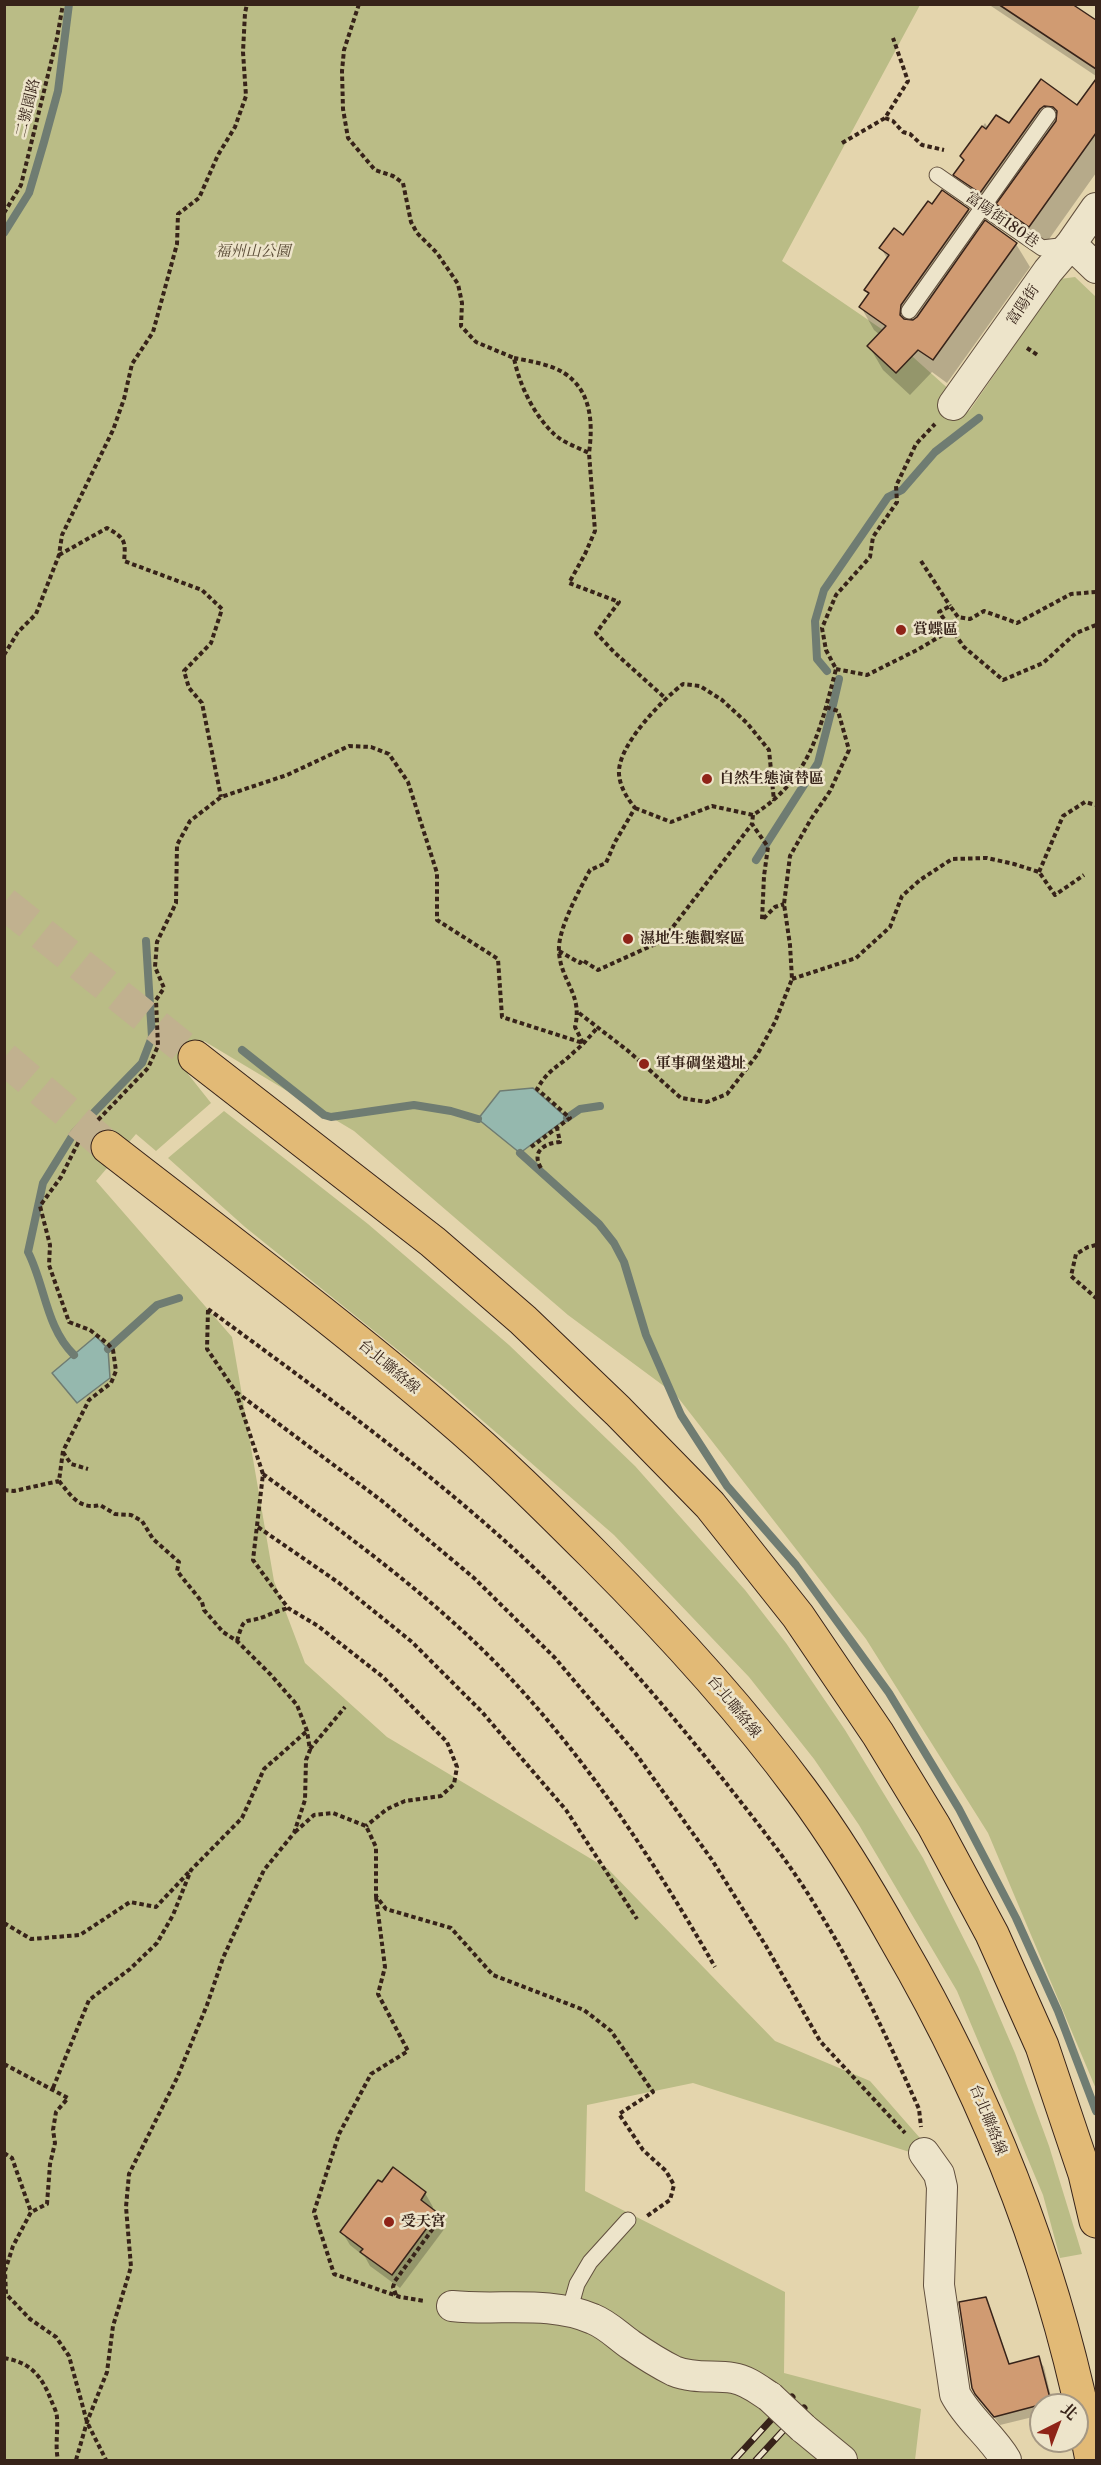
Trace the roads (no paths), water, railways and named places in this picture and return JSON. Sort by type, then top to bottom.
[{"type":"highway","points":[[195,1057],[433,1242],[523,1320],[618,1411],[710,1505],[798,1616],[878,1734],[934,1826],[992,1934],[1042,2046],[1084,2174],[1096,2221]]},
{"type":"highway","name":"台北聯絡線","points":[[94,1135],[362,1345],[449,1417],[540,1500],[715,1682],[801,1790],[859,1875],[919,1979],[972,2080],[1044,2263],[1092,2460]]},
{"type":"street","name":"富陽街","points":[[953,405],[1048,271],[1071,244],[1096,208]]},
{"type":"street","points":[[1071,244],[1096,268]]},
{"type":"street","points":[[924,2153],[939,2174],[942,2187],[939,2286],[955,2394],[961,2405],[1006,2460]]},
{"type":"street","points":[[452,2306],[478,2309],[548,2307],[591,2317],[608,2325],[631,2345],[674,2370],[687,2374],[735,2378],[750,2384],[770,2397],[842,2460]]},
{"type":"lane","points":[[909,311],[1048,115]]},
{"type":"lane","name":"富陽街180巷","points":[[937,175],[1042,248],[1071,244]]},
{"type":"lane","points":[[569,2312],[576,2284],[590,2262],[628,2220]]},
{"type":"water","points":[[533,1088],[567,1118],[520,1153],[478,1119],[500,1091]]},
{"type":"water","points":[[96,1336],[108,1349],[110,1378],[77,1403],[52,1373]]},
{"type":"waterway","points":[[4,233],[29,193],[44,142],[58,91],[69,4]]},
{"type":"waterway","points":[[827,671],[817,659],[815,621],[824,590],[888,497],[902,490],[935,452],[979,418]]},
{"type":"waterway","points":[[833,705],[839,679]]},
{"type":"waterway","points":[[756,860],[818,763],[831,712]]},
{"type":"waterway","points":[[74,1355],[57,1332],[28,1252],[43,1183],[74,1133],[142,1063],[152,1037],[146,941]]},
{"type":"waterway","points":[[242,1050],[324,1115],[331,1117],[414,1105],[451,1111],[478,1119]]},
{"type":"waterway","points":[[567,1118],[580,1109],[600,1106]]},
{"type":"waterway","points":[[520,1153],[599,1224],[614,1243],[624,1262],[646,1335],[681,1415],[727,1486],[796,1565],[889,1693],[959,1809],[1016,1918],[1058,2011],[1096,2111]]},
{"type":"waterway","points":[[108,1349],[157,1305],[179,1298]]},
{"type":"tunnel","points":[[4,903],[195,1057]]},
{"type":"tunnel","points":[[4,1058],[108,1147]]},
{"type":"railway","points":[[734,2460],[792,2397]]},
{"type":"railway","points":[[756,2460],[804,2408]]},
{"type":"place","name":"賞蝶區","points":[[901,630]]},
{"type":"place","name":"自然生態演替區","points":[[707,779]]},
{"type":"place","name":"濕地生態觀察區","points":[[628,939]]},
{"type":"place","name":"軍事碉堡遺址","points":[[644,1064]]},
{"type":"place","name":"受天宮","points":[[389,2222]]},
{"type":"park label","name":"福州山公園","points":[[253,252]]}]
